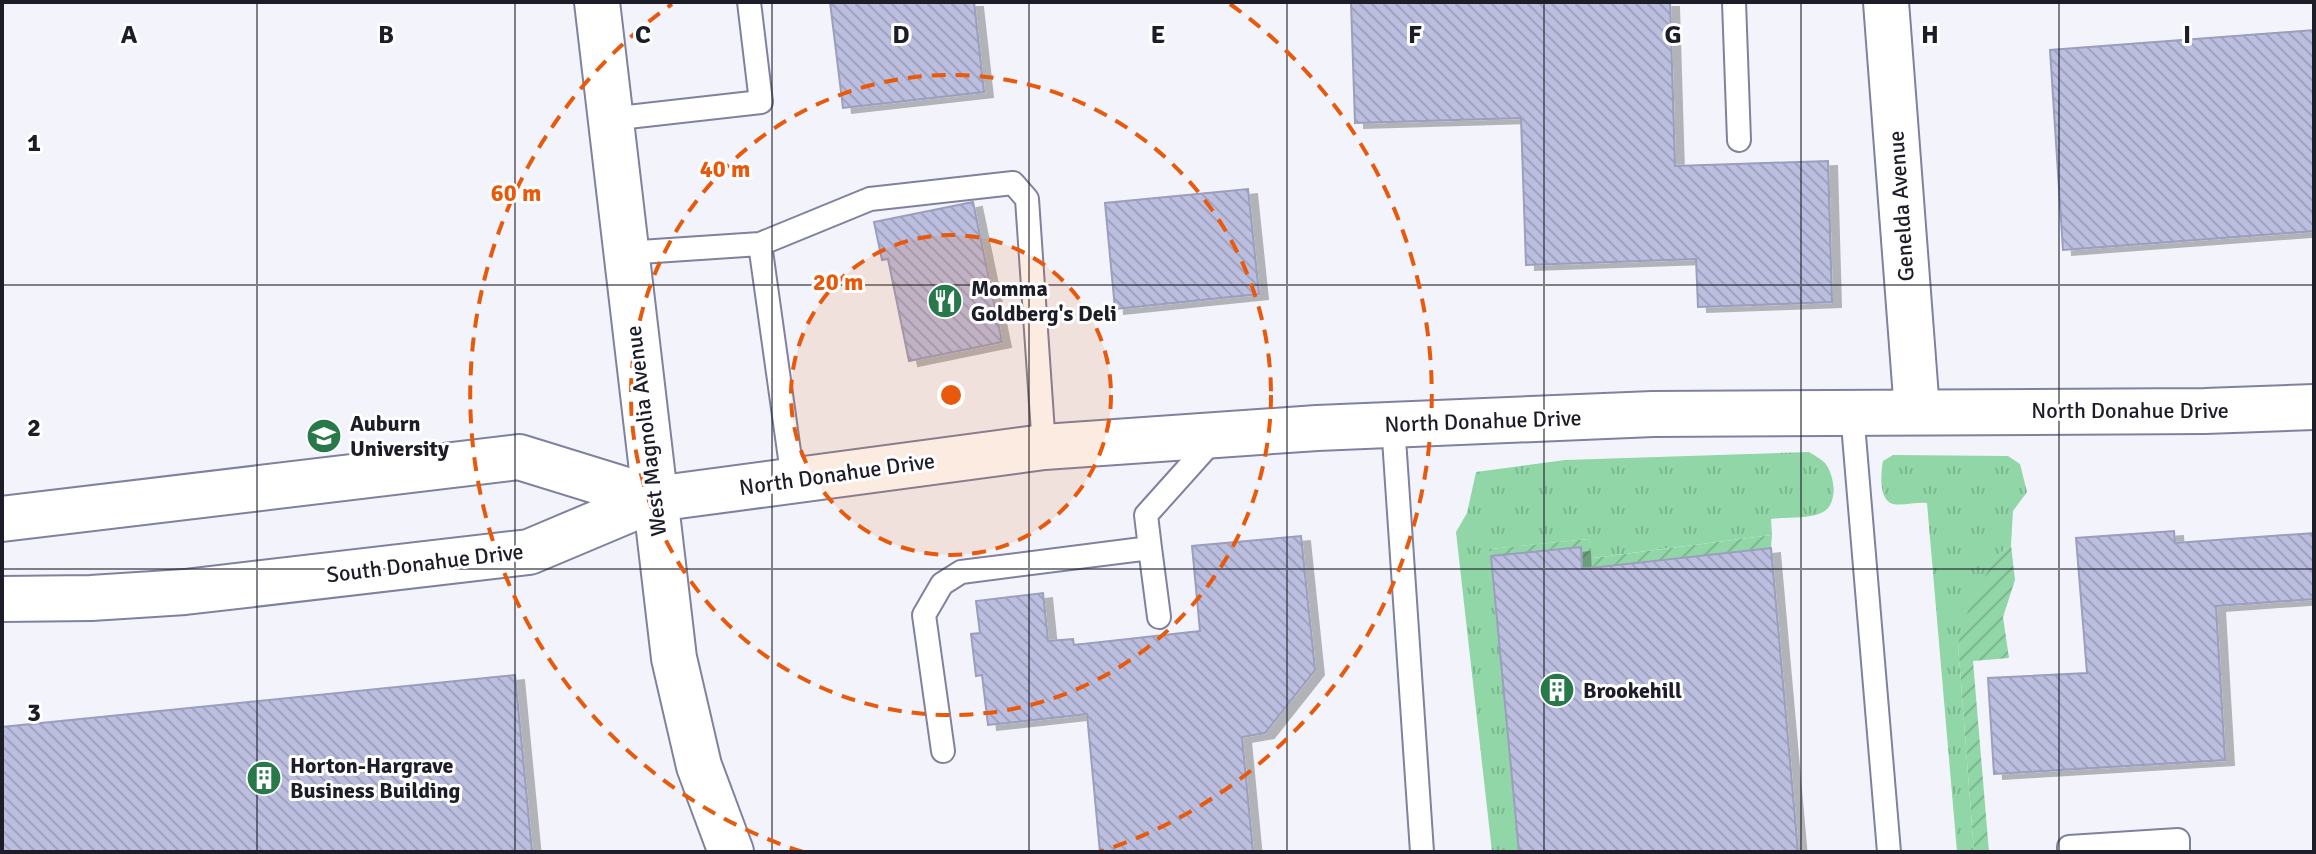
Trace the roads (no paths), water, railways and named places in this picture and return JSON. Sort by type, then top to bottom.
[{"type":"street","name":"West Magnolia Avenue","points":[[597,2],[674,658],[699,766],[731,852]]},
{"type":"street","name":"Genelda Avenue","points":[[1886,2],[1917,411]]},
{"type":"street","name":"North Donahue Drive","points":[[655,499],[1044,447],[1393,424],[1653,414],[2205,411],[2314,407]]},
{"type":"street","points":[[2,519],[519,457],[655,499]]},
{"type":"street","name":"South Donahue Drive","points":[[2,599],[91,598],[185,592],[529,552],[655,499]]},
{"type":"lane","points":[[610,119],[761,102],[749,2]]},
{"type":"lane","points":[[1734,2],[1739,140]]},
{"type":"lane","points":[[625,253],[760,244],[870,199],[1013,183],[1027,199],[1044,447]]},
{"type":"lane","points":[[760,244],[793,480]]},
{"type":"lane","points":[[1852,412],[1889,852]]},
{"type":"lane","points":[[1393,424],[1422,852]]},
{"type":"lane","points":[[1159,617],[1146,515],[1218,434]]},
{"type":"lane","points":[[943,751],[924,615],[942,584],[961,572],[1150,548]]},
{"type":"lane","points":[[2069,852],[2069,847],[2178,840],[2178,852]]},
{"type":"place","name":"Momma Goldberg's Deli","points":[[945,301]]},
{"type":"place","name":"Auburn University","points":[[324,436]]},
{"type":"place","name":"Brookehill","points":[[1557,690]]},
{"type":"place","name":"Horton-Hargrave Business Building","points":[[264,778]]}]
